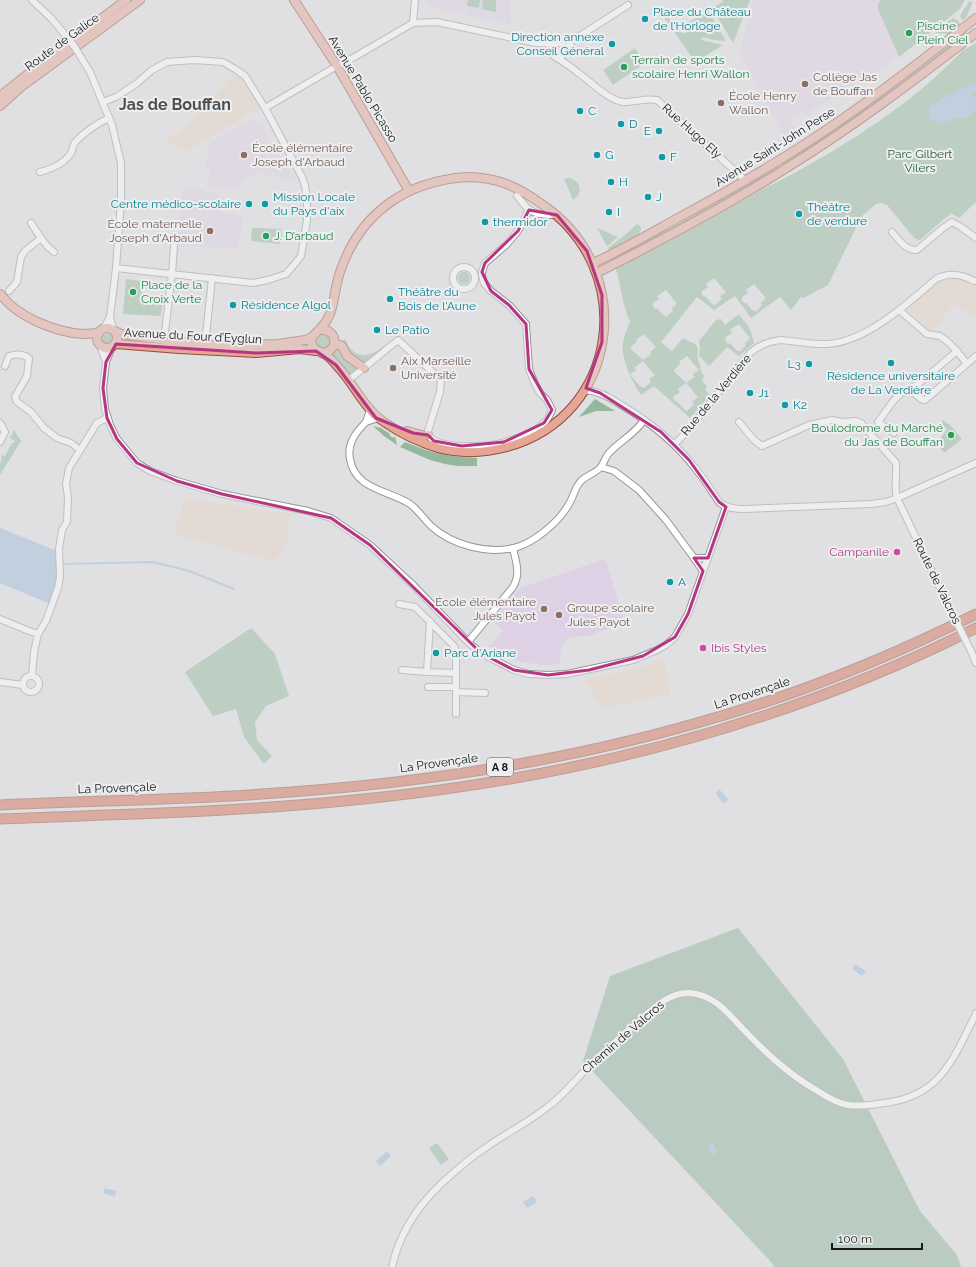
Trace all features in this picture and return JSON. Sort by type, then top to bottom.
[{"type":"highway","name":"La Provençale","points":[[0,805],[302,791],[426,778],[539,760],[600,748],[645,737],[746,708],[814,685],[868,664],[934,635],[976,614]]},
{"type":"highway","name":"La Provençale","points":[[0,819],[266,808],[374,798],[476,784],[570,768],[681,742],[788,708],[923,654],[976,628]]},
{"type":"main road","name":"Route de Galice","points":[[0,96],[126,0]]},
{"type":"main road","name":"Route de Galice","points":[[0,106],[21,87],[140,0]]},
{"type":"main road","name":"Avenue Pablo Picasso","points":[[294,0],[337,66],[409,191]]},
{"type":"main road","name":"Avenue Saint-John Perse","points":[[593,263],[746,181],[844,118],[902,76],[976,18]]},
{"type":"main road","name":"Avenue Saint-John Perse","points":[[597,273],[748,192],[789,167],[864,116],[976,33]]},
{"type":"main road","points":[[475,177],[493,179],[542,204],[557,216],[582,244],[597,273],[604,306],[604,328],[600,355],[591,378],[569,410],[556,423],[546,430],[518,444],[486,451],[458,452],[438,448],[413,439],[381,420],[370,410],[336,364],[319,352],[312,344],[312,337],[320,330],[330,313],[338,279],[352,243],[362,229],[388,204],[409,191],[441,180],[475,177]]},
{"type":"main road","points":[[0,294],[13,308],[24,315],[55,329],[84,334],[94,339],[99,345],[106,348],[114,345],[117,340],[117,335],[108,330],[97,336],[99,345]]},
{"type":"main road","name":"Avenue du Four d’Eyglun","points":[[84,334],[108,330],[121,334],[220,346],[278,344],[304,340],[312,337]]},
{"type":"main road","points":[[319,352],[329,351],[334,346],[333,336],[331,333],[320,330]]},
{"type":"main road","points":[[334,343],[342,346],[347,356],[364,368]]},
{"type":"main road","name":"Avenue du Four d’Eyglun","points":[[114,345],[256,353],[300,349],[319,352]]},
{"type":"main road","points":[[381,420],[413,433],[425,436],[428,433]]},
{"type":"street","points":[[32,0],[52,19],[74,46],[90,72],[109,118],[121,163],[121,201],[116,268],[108,330]]},
{"type":"street","points":[[413,23],[415,0]]},
{"type":"street","points":[[557,44],[551,49],[553,55],[559,57],[572,41],[628,5]]},
{"type":"street","points":[[265,108],[413,23],[437,22],[541,44],[557,44],[572,41]]},
{"type":"street","name":"Rue Hugo Ely","points":[[541,44],[553,55],[615,100],[624,102],[651,99],[657,100],[746,181]]},
{"type":"street","points":[[557,44],[563,46],[564,52]]},
{"type":"street","name":"Rue Hugo Ely","points":[[564,52],[570,66]]},
{"type":"street","points":[[103,102],[116,97],[136,84],[152,70],[167,62],[194,60],[223,62],[235,68],[245,76],[265,108],[302,177],[307,198],[307,220],[301,256],[286,274],[253,283],[116,268]]},
{"type":"street","points":[[40,172],[52,168],[64,160],[71,154],[74,142],[100,122],[109,118]]},
{"type":"street","points":[[519,193],[528,210],[536,213],[557,216]]},
{"type":"street","points":[[349,380],[398,340],[441,380],[440,392],[428,433],[434,441],[462,446],[481,446],[504,442],[524,435],[538,428],[544,423],[552,410],[547,400],[540,393],[529,369],[526,324],[509,304],[491,292],[484,283],[482,276],[485,263],[506,245],[518,231],[528,210]]},
{"type":"street","points":[[892,232],[906,247],[913,250],[917,250],[952,222],[976,238]]},
{"type":"street","points":[[31,224],[47,246],[54,252]]},
{"type":"street","points":[[9,291],[16,282],[21,257],[25,251],[41,238]]},
{"type":"street","points":[[164,340],[174,246]]},
{"type":"street","name":"Rue de la Verdière","points":[[675,444],[750,353],[757,348],[772,340],[826,344],[843,341],[878,325],[940,277],[960,274],[974,281]]},
{"type":"street","points":[[475,276],[482,276]]},
{"type":"street","points":[[205,345],[212,278]]},
{"type":"street","points":[[899,310],[927,334],[940,336],[948,342],[967,364]]},
{"type":"street","points":[[99,345],[106,362]]},
{"type":"street","points":[[114,345],[106,362],[103,388],[105,409],[114,434],[121,445],[138,463],[150,471],[177,481],[222,494],[308,511],[331,518],[370,545],[414,586],[468,642],[481,653],[514,670],[529,674],[567,674],[633,660],[656,650],[675,638],[688,614],[726,507]]},
{"type":"street","points":[[894,433],[878,422],[897,397],[904,391],[917,385],[957,351]]},
{"type":"street","points":[[5,366],[9,356],[14,354],[26,355],[29,358],[28,376],[15,397],[17,402],[31,412],[44,428],[57,438],[71,443],[80,450]]},
{"type":"street","points":[[909,389],[921,399],[925,400],[976,356]]},
{"type":"street","points":[[591,378],[596,389],[644,420],[675,444],[696,468],[719,502],[726,507],[743,509],[882,503],[897,498],[976,463]]},
{"type":"street","points":[[584,390],[600,392]]},
{"type":"street","points":[[370,410],[366,422],[356,432],[352,440],[349,452],[350,463],[354,472],[362,481],[411,505],[433,527],[460,544],[480,549],[513,548],[528,543],[540,535],[563,514],[574,492],[582,481],[601,467],[608,453],[640,426],[644,420]]},
{"type":"street","points":[[32,676],[34,652],[38,634],[46,621],[58,588],[60,576],[59,551],[62,530],[67,522],[68,497],[66,484],[69,468],[97,423],[107,418]]},
{"type":"street","points":[[366,422],[381,420]]},
{"type":"street","points":[[739,422],[754,440],[762,446],[809,424],[832,420],[842,422],[856,421],[861,423],[896,463],[895,489],[897,498]]},
{"type":"street","points":[[0,423],[5,432],[0,442]]},
{"type":"street","points":[[601,467],[614,471],[639,490],[666,520],[703,571]]},
{"type":"street","name":"Route de Valcros","points":[[897,498],[976,664]]},
{"type":"street","points":[[468,642],[513,587],[517,579],[518,573],[513,548]]},
{"type":"street","points":[[694,558],[708,558]]},
{"type":"street","points":[[399,604],[415,607],[454,646],[456,651],[456,714]]},
{"type":"street","points":[[0,619],[38,634]]},
{"type":"street","points":[[427,672],[430,621]]},
{"type":"street","points":[[402,670],[456,673]]},
{"type":"street","points":[[32,676],[38,681],[39,684],[36,690],[30,692],[26,691],[23,681],[32,676]]},
{"type":"street","points":[[0,682],[23,685]]},
{"type":"street","points":[[428,687],[485,693]]},
{"type":"street","name":"Chemin de Valcros","points":[[392,1267],[402,1237],[416,1212],[441,1184],[466,1162],[551,1104],[598,1057],[659,1004],[675,995],[687,993],[696,994],[711,999],[724,1008],[780,1066],[827,1097],[846,1104],[857,1106],[874,1105],[913,1096],[938,1080],[949,1067],[976,1013]]},
{"type":"highlighted area","points":[[529,210],[557,215],[587,251],[602,295],[602,342],[586,388],[600,393],[661,432],[689,460],[719,502],[726,507],[708,558],[694,558],[703,571],[688,614],[675,637],[643,656],[589,670],[548,675],[514,670],[481,653],[370,545],[331,518],[222,494],[177,481],[137,463],[117,439],[107,418],[103,388],[106,362],[116,344],[256,353],[316,351],[336,365],[376,418],[413,433],[428,435],[434,441],[462,446],[504,442],[544,423],[552,410],[529,369],[526,324],[509,305],[491,291],[482,272],[485,263],[518,231]]},
{"type":"shaded area","points":[[425,0],[511,0],[511,25],[466,16],[466,11],[463,11],[462,14],[434,8],[428,5]]},
{"type":"shaded area","name":"Collège Jas de Bouffan","points":[[753,0],[881,0],[878,9],[899,57],[811,111],[812,113],[805,117],[802,112],[789,119],[795,131],[784,137],[739,54]]},
{"type":"shaded area","points":[[234,74],[245,82],[262,107],[185,152],[164,138],[180,132]]},
{"type":"shaded area","name":"École élémentaire Joseph d'Arbaud","points":[[252,120],[263,123],[267,135],[296,181],[258,173],[245,179],[239,186],[231,188],[222,189],[207,185],[210,170],[205,168],[210,142]]},
{"type":"shaded area","name":"École maternelle Joseph d'Arbaud","points":[[183,188],[204,189],[204,192],[219,194],[219,212],[243,216],[238,249],[177,245]]},
{"type":"shaded area","points":[[959,277],[976,286],[976,317],[974,318],[954,304],[932,332],[906,309],[937,282]]},
{"type":"shaded area","points":[[184,498],[290,514],[287,543],[280,555],[274,561],[174,535]]},
{"type":"shaded area","name":"Groupe scolaire Jules Payot","points":[[605,559],[624,619],[607,629],[589,636],[571,637],[567,639],[561,647],[560,664],[543,665],[521,662],[505,656],[489,647],[503,631],[492,620],[520,588]]},
{"type":"shaded area","points":[[663,658],[671,694],[604,708],[583,680],[647,665]]},
{"type":"green space","points":[[468,0],[480,0],[479,8],[467,6]]},
{"type":"green space","points":[[483,0],[496,0],[496,12],[482,9]]},
{"type":"green space","points":[[722,0],[750,0],[733,43],[712,8],[723,2]]},
{"type":"green space","name":"Piscine Plein Ciel","points":[[881,0],[965,0],[960,9],[899,57],[878,9],[878,4]]},
{"type":"green space","points":[[969,1],[972,2],[972,4],[966,18],[963,20],[960,17]]},
{"type":"green space","points":[[663,7],[675,30],[685,34],[686,32],[679,28],[708,11],[726,41],[702,37],[701,40],[723,45],[695,62],[659,10]]},
{"type":"green space","points":[[953,18],[961,25],[950,34],[936,33],[935,31]]},
{"type":"green space","points":[[965,31],[969,35],[896,92],[785,167],[781,161]]},
{"type":"green space","name":"Parc Gilbert Vilers","points":[[976,43],[976,202],[959,218],[951,213],[920,240],[915,239],[887,205],[881,203],[876,204],[862,216],[828,285],[804,298],[801,297],[791,310],[780,297],[751,318],[735,296],[714,310],[697,297],[661,342],[672,351],[683,338],[697,346],[697,357],[701,366],[700,369],[704,376],[702,381],[707,386],[705,389],[710,395],[690,418],[654,386],[641,395],[634,384],[625,363],[623,355],[623,340],[630,322],[625,308],[615,266],[675,238],[800,170],[849,141],[870,128],[910,99],[965,48],[966,49]],"holes":[[[714,278],[726,292],[720,296],[722,299],[715,305],[713,305],[701,293],[708,287],[706,284]],[[754,284],[766,298],[756,312],[741,300],[743,298],[742,297],[748,293],[746,290]],[[666,290],[677,304],[672,308],[673,311],[666,317],[652,305],[659,299],[657,296]],[[644,334],[656,347],[650,352],[651,354],[643,360],[631,349],[631,346],[637,342],[636,340]],[[687,356],[699,370],[693,374],[692,373],[695,377],[686,383],[674,371],[680,364],[679,362]],[[643,361],[655,375],[649,379],[651,382],[644,388],[638,384],[630,374],[636,370],[635,367]],[[686,383],[698,397],[692,402],[694,404],[687,411],[673,398],[680,392],[678,389]]]},
{"type":"green space","name":"Terrain de sports scolaire Henri Wallon","points":[[635,48],[645,63],[613,85],[603,70]]},
{"type":"green space","points":[[777,165],[781,169],[759,183],[614,262],[612,256],[670,228]]},
{"type":"green space","points":[[567,178],[575,181],[580,190],[579,194],[573,200],[564,179]]},
{"type":"green space","points":[[637,224],[641,229],[639,235],[610,252],[608,248]]},
{"type":"green space","name":"J. D’arbaud","points":[[252,228],[281,229],[281,242],[279,244],[252,241]]},
{"type":"green space","points":[[597,228],[618,237],[607,246]]},
{"type":"green space","points":[[462,272],[466,272],[470,278],[466,284],[462,284],[458,280],[458,276]]},
{"type":"green space","name":"Place de la Croix Verte","points":[[126,279],[142,281],[140,303],[162,305],[161,316],[123,314]]},
{"type":"green space","points":[[739,314],[750,329],[754,343],[739,356],[727,347],[709,366],[699,356],[699,341],[716,320],[721,319],[725,325]],"holes":[[[739,324],[750,338],[740,352],[737,351],[730,343],[728,344],[725,339],[732,333],[730,330]]]},
{"type":"green space","points":[[108,333],[112,335],[114,339],[112,343],[108,345],[104,343],[102,339],[104,335]]},
{"type":"green space","points":[[320,334],[326,334],[330,338],[330,344],[326,348],[320,348],[316,344],[316,338]]},
{"type":"green space","points":[[345,339],[348,346],[352,350],[362,355],[372,353],[384,346],[383,349],[365,365],[350,354],[342,341]]},
{"type":"green space","points":[[338,346],[357,369],[350,376],[330,355]]},
{"type":"green space","points":[[595,399],[615,411],[596,411],[579,417]]},
{"type":"green space","name":"Boulodrome du Marché du Jas de Bouffan","points":[[943,420],[950,425],[962,439],[944,453],[937,443],[947,429],[940,423]]},
{"type":"green space","points":[[373,426],[381,428],[394,438],[395,436],[397,445],[384,436]]},
{"type":"green space","points":[[14,430],[21,441],[0,475],[2,455],[5,456],[12,443],[15,441],[10,438]]},
{"type":"green space","points":[[405,442],[440,454],[477,458],[477,466],[457,466],[430,460],[400,447]]},
{"type":"green space","points":[[251,628],[275,654],[289,696],[266,706],[255,722],[257,740],[272,756],[264,764],[244,737],[236,709],[213,716],[185,672]]},
{"type":"green space","points":[[738,928],[843,1059],[920,1211],[957,1255],[961,1267],[774,1267],[772,1263],[583,1061],[610,976]]},
{"type":"green space","points":[[437,1143],[449,1159],[441,1165],[429,1148]]},
{"type":"water","points":[[976,83],[976,90],[972,93],[973,97],[976,98],[976,111],[965,118],[958,118],[942,123],[932,120],[929,112],[932,105],[953,92]]},
{"type":"water","points":[[0,528],[57,551],[58,578],[50,604],[0,583]]},
{"type":"water","points":[[718,790],[720,790],[728,799],[727,802],[723,803],[716,794]]},
{"type":"water","points":[[855,964],[866,971],[862,976],[852,969]]},
{"type":"water","points":[[713,1143],[717,1152],[712,1155],[707,1146]]},
{"type":"water","points":[[387,1151],[391,1156],[380,1166],[376,1161]]},
{"type":"water","points":[[105,1188],[116,1191],[115,1197],[103,1193]]},
{"type":"water","points":[[533,1196],[537,1202],[527,1208],[523,1202]]},
{"type":"waterway","points":[[61,564],[153,562],[189,571],[234,589]]},
{"type":"place","name":"Place du Château de l’Horloge","points":[[645,19]]},
{"type":"place","name":"Piscine Plein Ciel","points":[[909,33]]},
{"type":"place","name":"Direction annexe Conseil Général","points":[[612,44]]},
{"type":"place","name":"Terrain de sports scolaire Henri Wallon","points":[[624,67]]},
{"type":"place","name":"Collège Jas de Bouffan","points":[[805,84]]},
{"type":"place","name":"École Henry Wallon","points":[[721,103]]},
{"type":"place","name":"C","points":[[580,111]]},
{"type":"place","name":"D","points":[[621,124]]},
{"type":"place","name":"E","points":[[659,131]]},
{"type":"place","name":"École élémentaire Joseph d'Arbaud","points":[[244,155]]},
{"type":"place","name":"G","points":[[597,155]]},
{"type":"place","name":"F","points":[[662,157]]},
{"type":"place","name":"H","points":[[611,182]]},
{"type":"place","name":"J","points":[[648,197]]},
{"type":"place","name":"Centre médico-scolaire","points":[[249,204]]},
{"type":"place","name":"Mission Locale du Pays d'aix","points":[[265,204]]},
{"type":"place","name":"I","points":[[609,212]]},
{"type":"place","name":"Théâtre de verdure","points":[[799,214]]},
{"type":"place","name":"thermidor","points":[[485,222]]},
{"type":"place","name":"École maternelle Joseph d'Arbaud","points":[[210,231]]},
{"type":"place","name":"J. D’arbaud","points":[[266,236]]},
{"type":"place","name":"Place de la Croix Verte","points":[[133,292]]},
{"type":"place","name":"Théâtre du Bois de l'Aune","points":[[390,299]]},
{"type":"place","name":"Résidence Algol","points":[[233,305]]},
{"type":"place","name":"Le Patio","points":[[377,330]]},
{"type":"place","name":"Résidence universitaire de La Verdière","points":[[891,363]]},
{"type":"place","name":"L3","points":[[809,364]]},
{"type":"place","name":"Aix Marseille Université","points":[[393,368]]},
{"type":"place","name":"J1","points":[[750,393]]},
{"type":"place","name":"K2","points":[[785,405]]},
{"type":"place","name":"Boulodrome du Marché du Jas de Bouffan","points":[[951,435]]},
{"type":"place","name":"Campanile","points":[[897,552]]},
{"type":"place","name":"A","points":[[670,582]]},
{"type":"place","name":"École élémentaire Jules Payot","points":[[544,609]]},
{"type":"place","name":"Groupe scolaire Jules Payot","points":[[559,615]]},
{"type":"place","name":"Ibis Styles","points":[[703,648]]},
{"type":"place","name":"Parc d'Ariane","points":[[436,653]]},
{"type":"district","name":"Jas de Bouffan","points":[[175,104]]}]
